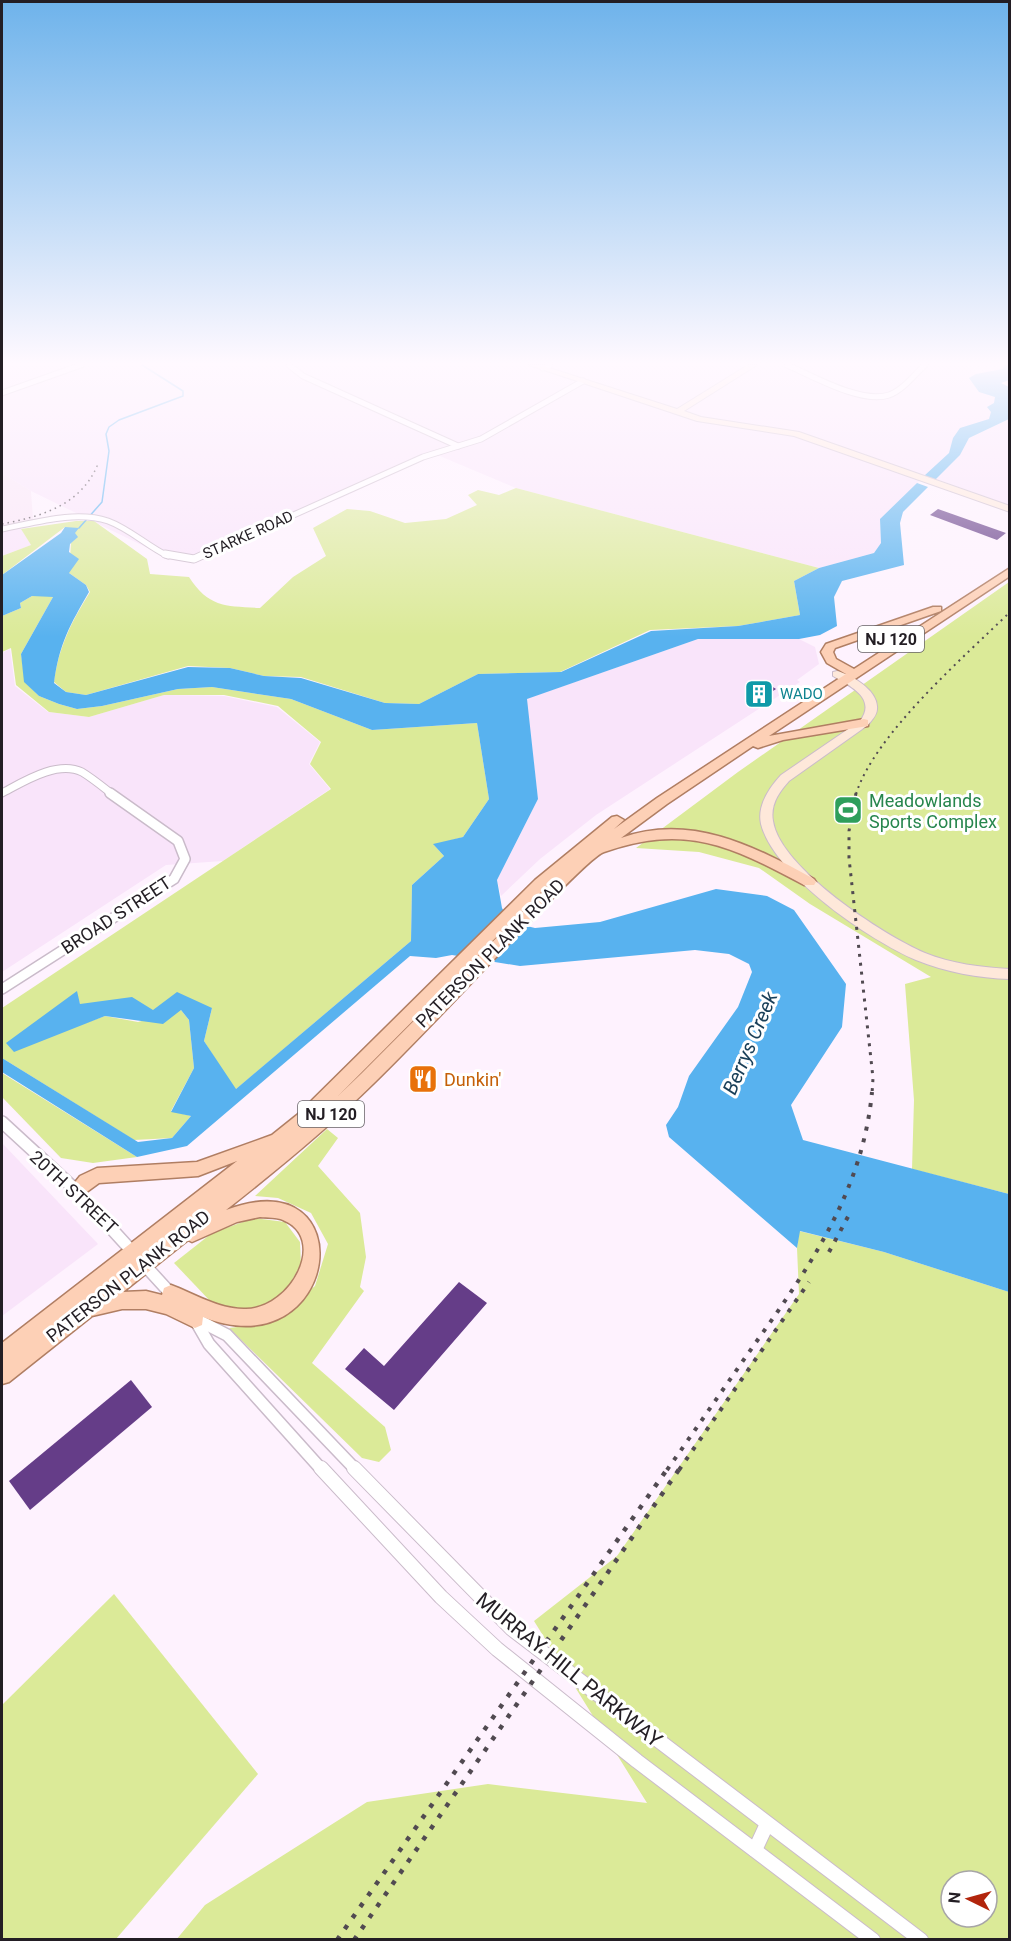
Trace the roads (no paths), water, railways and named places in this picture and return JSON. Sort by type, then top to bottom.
[{"type":"main road","name":"PATERSON PLANK ROAD","points":[[518,915],[651,808],[736,752],[937,609],[1010,562]]},
{"type":"main road","name":"PATERSON PLANK ROAD","points":[[2,1354],[140,1258],[172,1242],[280,1159],[327,1118],[565,862],[626,814],[1010,571]]},
{"type":"main road","points":[[845,674],[827,655],[832,645],[937,609]]},
{"type":"main road","points":[[736,752],[776,738],[864,723]]},
{"type":"main road","points":[[588,857],[640,836],[687,833],[741,846],[809,882]]},
{"type":"main road","name":"PATERSON PLANK ROAD","points":[[2,1375],[83,1312],[140,1258],[287,1133],[468,966]]},
{"type":"main road","points":[[77,1191],[86,1181],[106,1174],[182,1171],[207,1167],[287,1133]]},
{"type":"main road","points":[[171,1294],[232,1317],[262,1317],[286,1304],[302,1290],[311,1272],[314,1253],[310,1235],[299,1221],[284,1212],[265,1208],[245,1212],[172,1242]]},
{"type":"main road","points":[[83,1312],[112,1302],[143,1299],[170,1304],[195,1319]]},
{"type":"street","name":"STARKE ROAD","points":[[2,529],[72,518],[100,519],[108,521],[168,557],[194,559],[428,456]]},
{"type":"street","points":[[858,456],[1010,509]]},
{"type":"street","points":[[845,674],[872,701],[872,712],[864,723],[785,778],[768,802],[767,816],[772,837],[782,852],[809,882],[882,936],[917,955],[957,968],[1010,974]]},
{"type":"street","name":"BROAD STREET","points":[[2,793],[42,772],[61,769],[80,771],[178,842],[185,859],[174,879],[2,989]]},
{"type":"street","name":"20TH STREET","points":[[2,1122],[77,1191],[140,1258]]},
{"type":"street","name":"MURRAY HILL PARKWAY","points":[[140,1258],[195,1319],[217,1353],[441,1597],[497,1649],[550,1692],[873,1940]]},
{"type":"street","name":"MURRAY HILL PARKWAY","points":[[195,1319],[227,1335],[462,1581],[512,1629],[921,1940]]},
{"type":"street","points":[[755,1850],[767,1824]]},
{"type":"water","points":[[946,456],[959,456],[935,480],[924,476]]},
{"type":"water","name":"Berrys Creek","points":[[917,483],[928,487],[903,512],[900,523],[904,565],[842,581],[834,597],[837,626],[820,635],[799,639],[698,639],[527,699],[538,799],[497,880],[502,908],[510,922],[535,928],[600,922],[716,889],[767,896],[794,910],[846,984],[842,1027],[791,1105],[803,1140],[1009,1194],[1009,1292],[884,1252],[800,1231],[797,1248],[669,1137],[666,1125],[678,1107],[689,1076],[738,1007],[752,972],[749,964],[729,954],[695,950],[520,966],[452,955],[436,958],[410,956],[187,1146],[137,1157],[2,1072],[2,1058],[138,1142],[172,1138],[191,1116],[171,1112],[194,1068],[189,1020],[181,1010],[163,1024],[105,1016],[14,1052],[6,1043],[77,991],[80,1004],[132,997],[153,1010],[177,992],[212,1008],[204,1041],[236,1089],[411,941],[412,885],[444,856],[433,844],[463,837],[489,799],[477,723],[372,730],[291,699],[212,687],[178,689],[102,706],[77,709],[39,696],[24,682],[21,654],[53,597],[32,596],[20,603],[21,608],[2,616],[2,575],[61,533],[65,527],[79,528],[75,533],[78,537],[70,544],[69,552],[79,559],[69,573],[86,585],[89,592],[71,625],[59,657],[54,683],[66,692],[86,695],[188,667],[230,668],[264,676],[301,678],[385,703],[419,704],[478,674],[561,672],[651,631],[738,626],[800,615],[794,581],[819,568],[874,553],[881,543],[880,519]]},
{"type":"waterway","points":[[79,528],[102,502],[108,456]]},
{"type":"railway","points":[[2,524],[46,512],[71,499],[82,490],[98,464]]},
{"type":"railway","points":[[856,794],[866,771],[901,722],[923,697],[1010,612]]},
{"type":"railway","points":[[856,793],[849,831],[849,858],[873,1078],[872,1094]]},
{"type":"railway","points":[[667,1470],[779,1310],[816,1252],[847,1192],[867,1127],[872,1092]]},
{"type":"railway","points":[[829,1252],[850,1213]]},
{"type":"railway","points":[[679,1470],[809,1282]]},
{"type":"railway","points":[[337,1940],[668,1468]]},
{"type":"railway","points":[[354,1940],[680,1468]]},
{"type":"place","name":"WADO","points":[[759,694]]},
{"type":"place","name":"Meadowlands Sports Complex","points":[[848,810]]},
{"type":"place","name":"Dunkin'","points":[[423,1079]]}]
